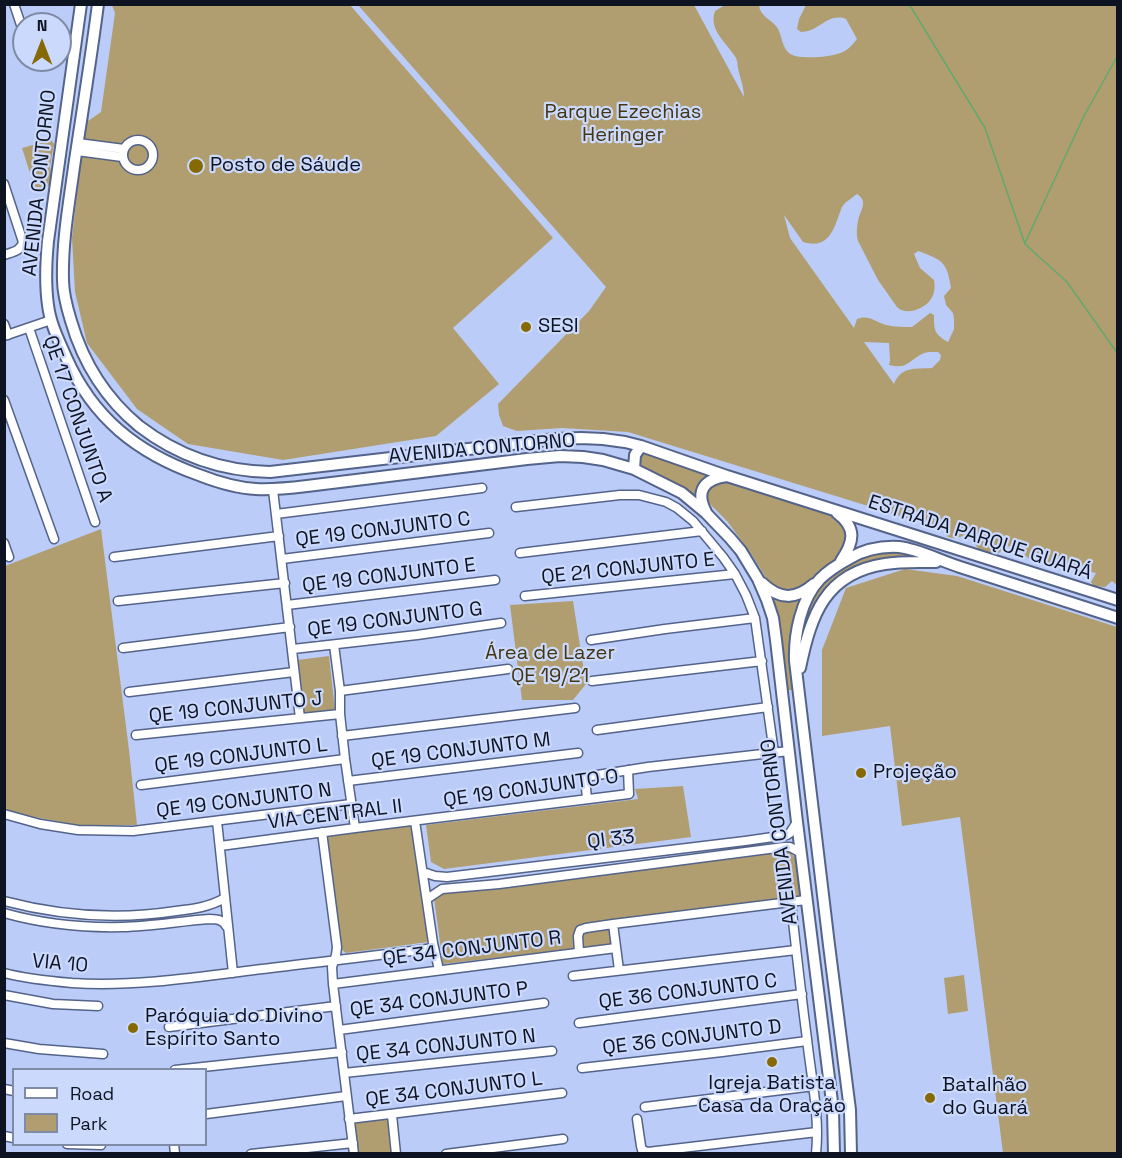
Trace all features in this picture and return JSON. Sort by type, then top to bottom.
[{"type":"main road","name":"AVENIDA CONTORNO","points":[[72,65],[81,4]]},
{"type":"main road","name":"AVENIDA CONTORNO","points":[[98,4],[65,239],[63,283],[68,311],[78,343],[95,377],[126,414],[165,445],[217,466],[270,472],[555,439],[603,439],[641,446],[832,509]]},
{"type":"main road","points":[[72,72],[79,68],[89,74]]},
{"type":"main road","name":"AVENIDA CONTORNO","points":[[71,72],[48,241],[46,285],[48,307],[70,366],[90,397],[113,426],[126,437],[159,458],[214,481],[254,489],[273,490],[527,459],[560,456],[603,460],[634,469],[682,493],[706,513],[741,551],[758,579],[773,618],[833,1110],[834,1154]]},
{"type":"main road","points":[[56,182],[64,189],[72,185]]},
{"type":"main road","points":[[46,285],[52,280],[60,280],[63,283]]},
{"type":"main road","points":[[62,348],[72,350],[78,343]]},
{"type":"main road","points":[[634,469],[635,455],[641,446]]},
{"type":"main road","points":[[307,486],[314,477],[308,468]]},
{"type":"main road","points":[[237,486],[235,478],[240,470]]},
{"type":"main road","points":[[706,513],[701,502],[703,488],[714,478],[727,476]]},
{"type":"main road","points":[[832,509],[843,517],[852,534],[851,543],[839,563]]},
{"type":"main road","name":"ESTRADA PARQUE GUARÁ","points":[[832,509],[1118,600]]},
{"type":"main road","name":"ESTRADA PARQUE GUARÁ","points":[[839,563],[859,552],[897,547],[910,549],[943,562],[1118,618]]},
{"type":"main road","points":[[798,679],[806,638],[817,611],[824,598],[836,586],[850,575],[886,563],[943,562]]},
{"type":"main road","name":"AVENIDA CONTORNO","points":[[839,563],[819,579],[805,603],[795,646],[850,1110],[851,1154]]},
{"type":"main road","points":[[758,579],[772,592],[786,596],[807,590],[819,579]]},
{"type":"main road","points":[[782,699],[793,698],[801,704]]},
{"type":"main road","points":[[812,944],[824,948],[829,945]]},
{"type":"main road","points":[[819,1002],[827,1006],[837,1006]]},
{"type":"main road","points":[[828,1072],[836,1079],[846,1077]]},
{"type":"street","points":[[77,147],[123,153]]},
{"type":"street","points":[[4,184],[23,242],[20,250],[4,255]]},
{"type":"street","points":[[4,324],[6,336],[51,320]]},
{"type":"street","name":"QE 17 CONJUNTO A","points":[[28,328],[95,522]]},
{"type":"street","points":[[4,400],[54,539]]},
{"type":"street","points":[[276,514],[482,488]]},
{"type":"street","points":[[273,490],[300,718]]},
{"type":"street","points":[[677,508],[682,493]]},
{"type":"street","points":[[516,507],[620,495],[639,495],[655,498],[677,508],[693,521],[735,574],[755,618],[774,753]]},
{"type":"street","points":[[520,553],[702,531]]},
{"type":"street","name":"QE 19 CONJUNTO C","points":[[282,559],[489,533]]},
{"type":"street","points":[[114,557],[279,536]]},
{"type":"street","points":[[4,543],[9,557]]},
{"type":"street","name":"QE 21 CONJUNTO E","points":[[525,596],[735,574]]},
{"type":"street","name":"QE 19 CONJUNTO E","points":[[287,605],[495,580]]},
{"type":"street","points":[[118,601],[285,583]]},
{"type":"street","points":[[591,640],[665,628],[755,618]]},
{"type":"street","name":"QE 19 CONJUNTO G","points":[[293,649],[501,623]]},
{"type":"street","points":[[123,648],[290,627]]},
{"type":"street","points":[[334,645],[340,691],[342,736],[355,828]]},
{"type":"street","points":[[592,681],[762,661]]},
{"type":"street","points":[[340,691],[508,669]]},
{"type":"street","points":[[129,692],[294,672]]},
{"type":"street","points":[[597,730],[768,707]]},
{"type":"street","points":[[342,736],[575,708]]},
{"type":"street","name":"QE 19 CONJUNTO J","points":[[136,735],[340,714]]},
{"type":"street","points":[[587,799],[585,777],[789,751]]},
{"type":"street","name":"QE 19 CONJUNTO M","points":[[348,781],[578,753]]},
{"type":"street","name":"QE 19 CONJUNTO L","points":[[141,785],[345,759]]},
{"type":"street","name":"QE 19 CONJUNTO O","points":[[415,821],[629,794],[628,770]]},
{"type":"street","name":"QE 19 CONJUNTO N","points":[[4,814],[40,824],[78,830],[142,831],[351,804]]},
{"type":"street","points":[[217,821],[233,973]]},
{"type":"street","name":"VIA CENTRAL II","points":[[220,846],[415,821],[433,948],[439,970]]},
{"type":"street","name":"QI 33","points":[[423,872],[447,877],[745,842],[787,835],[797,822]]},
{"type":"street","points":[[322,832],[337,947],[333,960],[333,984],[354,1154]]},
{"type":"street","points":[[745,842],[746,852]]},
{"type":"street","name":"QI 33","points":[[427,899],[442,889],[499,884],[787,847],[801,853]]},
{"type":"street","points":[[498,870],[499,884]]},
{"type":"street","points":[[4,901],[29,908],[78,915],[113,916],[162,914],[208,906],[225,898]]},
{"type":"street","points":[[579,952],[580,930],[806,900]]},
{"type":"street","points":[[791,903],[814,1086],[816,1154]]},
{"type":"street","points":[[4,913],[49,923],[77,926],[123,927],[218,919],[228,927]]},
{"type":"street","points":[[77,926],[78,915]]},
{"type":"street","points":[[613,924],[619,970]]},
{"type":"street","points":[[333,960],[433,948]]},
{"type":"street","name":"QE 34 CONJUNTO R","points":[[333,984],[616,948]]},
{"type":"street","points":[[573,976],[796,950]]},
{"type":"street","name":"VIA 10","points":[[4,973],[57,982],[112,984],[157,982],[333,960]]},
{"type":"street","name":"QE 36 CONJUNTO C","points":[[579,1023],[802,994]]},
{"type":"street","points":[[4,995],[53,1004],[98,1006]]},
{"type":"street","name":"QE 34 CONJUNTO P","points":[[339,1030],[544,1003]]},
{"type":"street","points":[[169,1027],[336,1006]]},
{"type":"street","name":"QE 36 CONJUNTO D","points":[[582,1068],[807,1041]]},
{"type":"street","points":[[4,1043],[39,1049],[103,1053]]},
{"type":"street","name":"QE 34 CONJUNTO N","points":[[344,1073],[552,1051]]},
{"type":"street","points":[[194,1068],[342,1052]]},
{"type":"street","points":[[645,1107],[814,1086]]},
{"type":"street","name":"QE 34 CONJUNTO L","points":[[349,1119],[562,1093]]},
{"type":"street","points":[[207,1114],[346,1096]]},
{"type":"street","points":[[392,1115],[396,1154]]},
{"type":"street","points":[[637,1119],[641,1146],[648,1152],[817,1132]]},
{"type":"street","points":[[447,1154],[563,1139]]},
{"type":"street","points":[[251,1154],[353,1143]]},
{"type":"green space","points":[[112,5],[350,5],[553,238],[453,328],[499,384],[436,436],[283,460],[188,444],[137,409],[87,343],[75,292],[72,238],[85,123],[101,112],[115,13]]},
{"type":"green space","name":"Parque Ezechias Heringer","points":[[358,5],[694,5],[744,97],[736,58],[714,24],[715,11],[725,5],[759,5],[763,14],[778,29],[788,52],[798,56],[823,57],[843,52],[857,39],[846,19],[840,18],[834,18],[813,29],[801,32],[797,29],[806,5],[1117,5],[1117,585],[1112,581],[1105,587],[1094,586],[1091,582],[1096,573],[1038,562],[1009,546],[1005,546],[999,553],[994,554],[980,551],[966,534],[956,538],[950,537],[947,536],[946,530],[628,432],[562,428],[517,431],[503,426],[498,404],[589,311],[606,287]],"holes":[[[857,194],[863,203],[857,226],[858,241],[878,280],[897,307],[905,311],[915,310],[928,303],[933,294],[934,280],[920,268],[914,254],[918,251],[926,254],[938,260],[945,267],[951,288],[944,296],[954,319],[954,329],[948,342],[937,334],[934,315],[930,313],[912,327],[886,325],[865,317],[857,319],[854,328],[790,238],[784,215],[803,242],[820,243],[826,240],[834,229],[845,203]],[[864,342],[889,343],[889,365],[903,366],[929,352],[938,352],[941,355],[940,360],[932,368],[905,371],[894,384]]]},
{"type":"green space","points":[[51,140],[54,144],[50,185],[36,192],[22,148]]},
{"type":"green space","points":[[642,453],[713,474],[698,498],[638,465],[637,457]]},
{"type":"green space","points":[[725,481],[835,515],[848,530],[844,551],[798,590],[778,589],[766,578],[727,521],[705,497],[708,486]]},
{"type":"green space","points":[[101,529],[137,825],[78,825],[12,813],[5,809],[5,566]]},
{"type":"green space","points":[[886,551],[918,557],[884,559],[855,568],[831,585],[801,656],[799,645],[804,617],[817,589],[828,576],[858,556]]},
{"type":"green space","points":[[905,569],[957,576],[1117,627],[1117,1153],[1003,1153],[960,817],[902,826],[890,726],[822,736],[822,650],[846,588]]},
{"type":"green space","points":[[769,592],[803,596],[797,608],[792,630],[791,653],[795,690],[788,690],[779,620]]},
{"type":"green space","name":"Área de Lazer QE 19/21","points":[[573,601],[586,684],[573,700],[522,700],[510,605]]},
{"type":"green space","points":[[329,656],[335,710],[304,714],[297,660]]},
{"type":"green space","points":[[683,786],[691,837],[444,869],[431,862],[426,825],[638,799],[635,789]]},
{"type":"green space","points":[[411,822],[430,938],[428,942],[346,953],[341,949],[326,838],[328,833]]},
{"type":"green space","points":[[780,851],[791,852],[795,859],[800,896],[795,899],[609,921],[613,944],[443,964],[434,898],[443,892]]},
{"type":"green space","points":[[964,975],[968,1011],[948,1014],[944,978]]},
{"type":"green space","points":[[388,1118],[392,1153],[357,1153],[353,1122]]},
{"type":"waterway","points":[[909,4],[985,128],[1025,244],[1067,282],[1118,354]]},
{"type":"waterway","points":[[1025,243],[1084,116],[1118,55]]},
{"type":"place","name":"Posto de Sáude","points":[[196,166]]},
{"type":"place","name":"SESI","points":[[526,327]]},
{"type":"place","name":"Projeção","points":[[861,773]]},
{"type":"place","name":"Paróquia do Divino Espírito Santo","points":[[133,1028]]},
{"type":"place","name":"Igreja Batista Casa da Oração","points":[[772,1062]]},
{"type":"place","name":"Batalhão do Guará","points":[[930,1098]]}]
